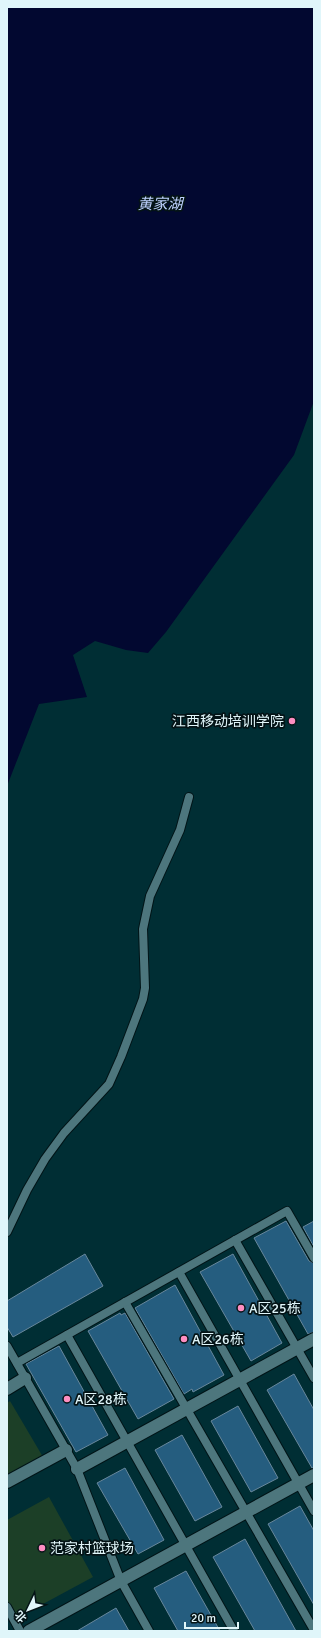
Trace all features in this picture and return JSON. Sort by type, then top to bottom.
[{"type":"street","points":[[77,1469],[314,1339]]},
{"type":"street","points":[[7,1389],[25,1378]]},
{"type":"street","points":[[7,1482],[66,1450]]},
{"type":"street","points":[[29,1631],[314,1474]]},
{"type":"lane","points":[[7,1232],[27,1190],[45,1159],[64,1133],[109,1084],[121,1057],[143,999],[145,988],[144,929],[150,896],[180,830],[189,797]]},
{"type":"lane","points":[[17,1363],[287,1211],[314,1258]]},
{"type":"lane","points":[[235,1240],[314,1378]]},
{"type":"lane","points":[[179,1272],[314,1511]]},
{"type":"lane","points":[[125,1302],[314,1630]]},
{"type":"lane","points":[[67,1335],[234,1631]]},
{"type":"lane","points":[[7,1346],[77,1469],[121,1581],[149,1631]]},
{"type":"lane","points":[[7,1608],[20,1631]]},
{"type":"green space","points":[[10,1401],[43,1457],[7,1477],[7,1403]]},
{"type":"green space","name":"范家村篮球场","points":[[49,1497],[93,1577],[17,1618],[7,1600],[7,1520]]},
{"type":"water","name":"黄家湖","points":[[7,7],[314,7],[314,401],[294,455],[166,632],[148,653],[126,650],[95,641],[73,655],[87,697],[39,704],[7,786]]},
{"type":"building","points":[[286,1221],[309,1261],[314,1263],[314,1332],[308,1334],[254,1238]]},
{"type":"building","points":[[314,1221],[314,1247],[303,1227]]},
{"type":"building","points":[[85,1254],[103,1286],[13,1337],[7,1327],[7,1301]]},
{"type":"building","name":"A区25栋","points":[[233,1254],[282,1343],[251,1361],[200,1272]]},
{"type":"building","name":"A区26栋","points":[[175,1285],[224,1375],[193,1392],[192,1389],[184,1394],[135,1308]]},
{"type":"building","points":[[120,1313],[121,1315],[125,1313],[174,1399],[138,1419],[88,1331]]},
{"type":"building","name":"A区28栋","points":[[59,1346],[108,1435],[76,1452],[26,1364]]},
{"type":"building","points":[[294,1374],[314,1410],[314,1468],[312,1468],[267,1390]]},
{"type":"building","points":[[238,1406],[278,1478],[251,1492],[211,1421]]},
{"type":"building","points":[[182,1435],[222,1507],[195,1521],[155,1450]]},
{"type":"building","points":[[125,1468],[164,1540],[138,1554],[97,1483]]},
{"type":"building","points":[[300,1506],[314,1531],[314,1605],[268,1524]]},
{"type":"building","points":[[245,1539],[296,1631],[255,1631],[213,1557]]},
{"type":"building","points":[[186,1571],[220,1631],[178,1631],[154,1588]]},
{"type":"building","points":[[116,1608],[129,1631],[77,1631]]},
{"type":"place","name":"江西移动培训学院","points":[[292,721]]},
{"type":"place","name":"A区25栋","points":[[241,1308]]},
{"type":"place","name":"A区26栋","points":[[184,1339]]},
{"type":"place","name":"A区28栋","points":[[67,1399]]},
{"type":"place","name":"范家村篮球场","points":[[42,1548]]}]
